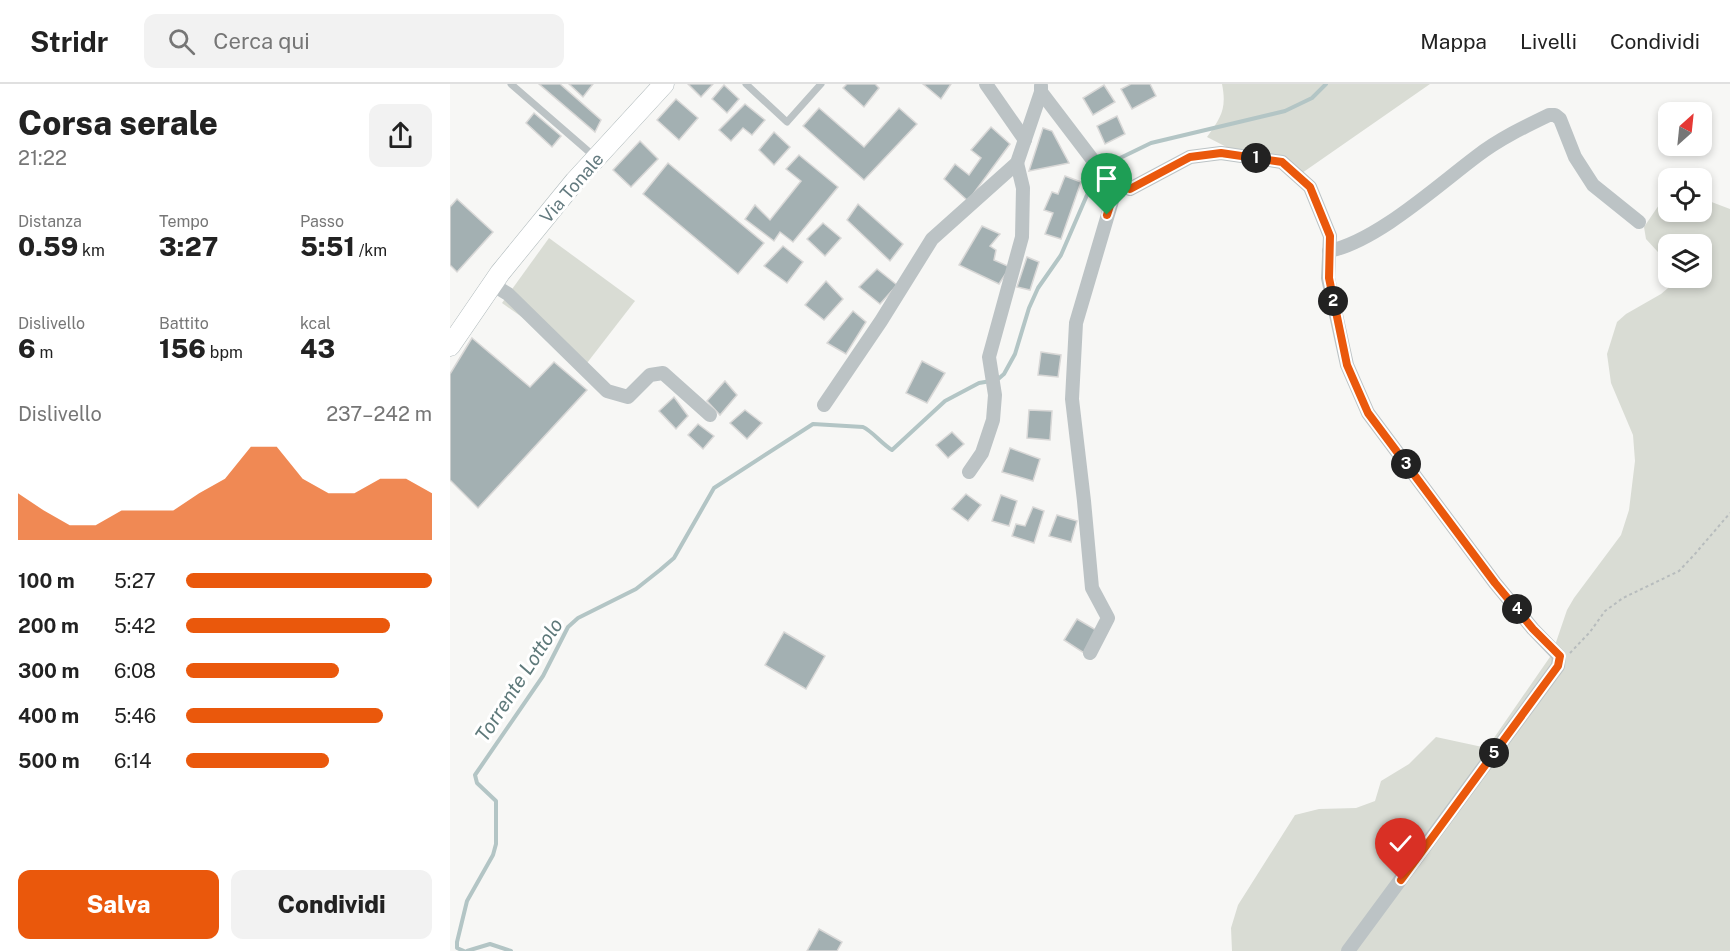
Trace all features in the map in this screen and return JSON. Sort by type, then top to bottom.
[{"type":"street","name":"Via Tonale","points":[[450,346],[488,289],[575,181],[664,84]]},
{"type":"street","points":[[986,84],[1025,140]]},
{"type":"street","points":[[824,405],[881,321],[932,239],[1017,163],[1041,88]]},
{"type":"street","points":[[1041,88],[1098,166],[1113,182],[1130,189],[1190,157],[1221,153],[1282,162],[1310,187],[1330,236],[1329,278],[1347,365],[1368,413],[1495,583],[1533,629],[1560,656],[1558,666],[1348,951]]},
{"type":"street","points":[[1329,251],[1347,247],[1373,232],[1441,185],[1478,155],[1512,134],[1555,114],[1560,119],[1575,157],[1593,185],[1638,222]]},
{"type":"street","points":[[969,472],[982,453],[993,420],[995,395],[988,357],[1022,237],[1023,188],[1017,163]]},
{"type":"street","points":[[1089,653],[1108,618],[1092,588],[1072,399],[1076,323],[1113,182]]},
{"type":"street","points":[[488,289],[508,294],[607,391],[628,397],[650,375],[663,373],[710,416]]},
{"type":"lane","points":[[511,84],[597,158]]},
{"type":"lane","points":[[746,84],[788,122],[821,84]]},
{"type":"path","points":[[1558,666],[1590,632],[1605,611],[1623,598],[1678,571],[1730,513]]},
{"type":"shaded area","points":[[1222,84],[1430,84],[1302,173],[1246,157],[1207,137],[1222,112],[1224,100]]},
{"type":"shaded area","points":[[1712,202],[1730,209],[1730,951],[1232,951],[1231,928],[1238,905],[1295,815],[1319,809],[1356,808],[1375,801],[1381,781],[1409,764],[1436,737],[1487,748],[1552,654],[1567,610],[1574,598],[1621,535],[1629,510],[1635,461],[1633,435],[1611,383],[1607,354],[1617,322],[1668,288],[1712,288],[1712,234],[1658,234],[1658,252],[1646,239],[1644,227],[1658,206],[1658,222],[1712,222]]},
{"type":"shaded area","points":[[549,238],[635,301],[587,363],[502,303]]},
{"type":"building","points":[[539,84],[560,84],[601,120],[595,132]]},
{"type":"building","points":[[569,84],[593,84],[583,97]]},
{"type":"building","points":[[688,84],[713,84],[701,97]]},
{"type":"building","points":[[847,84],[875,84],[879,88],[864,107],[843,88]]},
{"type":"building","points":[[923,84],[951,84],[941,99]]},
{"type":"building","points":[[1131,84],[1150,84],[1156,96],[1132,109],[1121,89]]},
{"type":"building","points":[[724,85],[739,99],[727,113],[712,99]]},
{"type":"building","points":[[1104,85],[1115,102],[1093,115],[1083,98]]},
{"type":"building","points":[[676,99],[698,118],[679,140],[657,120]]},
{"type":"building","points":[[745,104],[765,120],[752,135],[743,128],[731,141],[719,130]]},
{"type":"building","points":[[819,108],[864,147],[899,108],[917,124],[864,180],[803,126]]},
{"type":"building","points":[[534,113],[561,136],[552,147],[526,123]]},
{"type":"building","points":[[1117,116],[1125,134],[1105,144],[1097,126]]},
{"type":"building","points":[[991,127],[1010,144],[968,201],[944,179],[955,164],[969,175],[981,158],[971,150]]},
{"type":"building","points":[[1043,128],[1052,131],[1069,163],[1029,171]]},
{"type":"building","points":[[774,132],[790,147],[774,165],[759,150]]},
{"type":"building","points":[[640,141],[658,159],[631,187],[613,170]]},
{"type":"building","points":[[799,155],[838,187],[793,242],[780,232],[774,241],[745,219],[755,205],[770,220],[801,181],[786,169]]},
{"type":"building","points":[[668,163],[764,243],[738,274],[643,194]]},
{"type":"building","points":[[1065,176],[1081,182],[1061,239],[1045,234],[1053,213],[1044,210],[1052,192],[1058,194]]},
{"type":"building","points":[[457,199],[493,232],[457,272],[450,265],[450,207]]},
{"type":"building","points":[[858,204],[903,244],[890,261],[847,220]]},
{"type":"building","points":[[823,223],[841,238],[825,256],[807,239]]},
{"type":"building","points":[[982,226],[1000,234],[990,246],[996,250],[994,260],[1010,267],[999,284],[959,265]]},
{"type":"building","points":[[783,246],[803,262],[787,283],[764,266]]},
{"type":"building","points":[[1027,257],[1039,262],[1030,290],[1017,287]]},
{"type":"building","points":[[877,269],[897,285],[880,304],[859,287]]},
{"type":"building","points":[[826,281],[843,299],[824,320],[805,305]]},
{"type":"building","points":[[853,311],[866,322],[846,354],[827,343]]},
{"type":"building","points":[[472,338],[530,387],[554,362],[587,390],[478,508],[450,480],[450,374]]},
{"type":"building","points":[[1041,352],[1061,355],[1058,377],[1038,375]]},
{"type":"building","points":[[922,361],[945,373],[927,403],[906,393]]},
{"type":"building","points":[[725,381],[737,395],[720,415],[707,401]]},
{"type":"building","points":[[674,397],[688,416],[676,429],[659,411]]},
{"type":"building","points":[[745,410],[762,423],[747,439],[730,423]]},
{"type":"building","points":[[1029,410],[1052,411],[1050,440],[1027,438]]},
{"type":"building","points":[[698,424],[714,436],[703,449],[688,435]]},
{"type":"building","points":[[952,432],[964,444],[948,458],[936,445]]},
{"type":"building","points":[[1010,448],[1040,459],[1033,481],[1002,472]]},
{"type":"building","points":[[966,494],[981,505],[968,521],[952,509]]},
{"type":"building","points":[[1001,495],[1017,501],[1009,526],[992,521]]},
{"type":"building","points":[[1033,507],[1044,511],[1034,543],[1012,536],[1016,524],[1025,526]]},
{"type":"building","points":[[1057,515],[1077,521],[1071,542],[1049,536]]},
{"type":"building","points":[[1077,619],[1096,630],[1084,653],[1064,640]]},
{"type":"building","points":[[784,632],[825,656],[806,689],[765,665]]},
{"type":"building","points":[[819,929],[842,942],[837,951],[807,951]]},
{"type":"waterway","name":"Torrente Lottolo","points":[[1105,171],[1116,160],[1151,143],[1285,111],[1312,98],[1326,84]]},
{"type":"waterway","name":"Torrente Lottolo","points":[[464,951],[457,948],[457,942],[467,901],[493,855],[496,844],[496,801],[477,783],[475,775],[543,676],[568,627],[578,618],[636,589],[660,570],[674,558],[714,488],[813,424],[863,427],[892,450],[945,401],[979,383],[997,380],[1004,374],[1015,354],[1029,308],[1038,288],[1061,255],[1087,195],[1099,176]]},
{"type":"waterway","name":"Torrente Lottolo","points":[[467,951],[490,944],[511,951]]},
{"type":"route","points":[[1107,215],[1117,184],[1130,189],[1190,157],[1221,153],[1282,162],[1310,187],[1330,236],[1329,278],[1347,365],[1368,413],[1495,583],[1533,629],[1560,656],[1558,666],[1401,880]]}]
